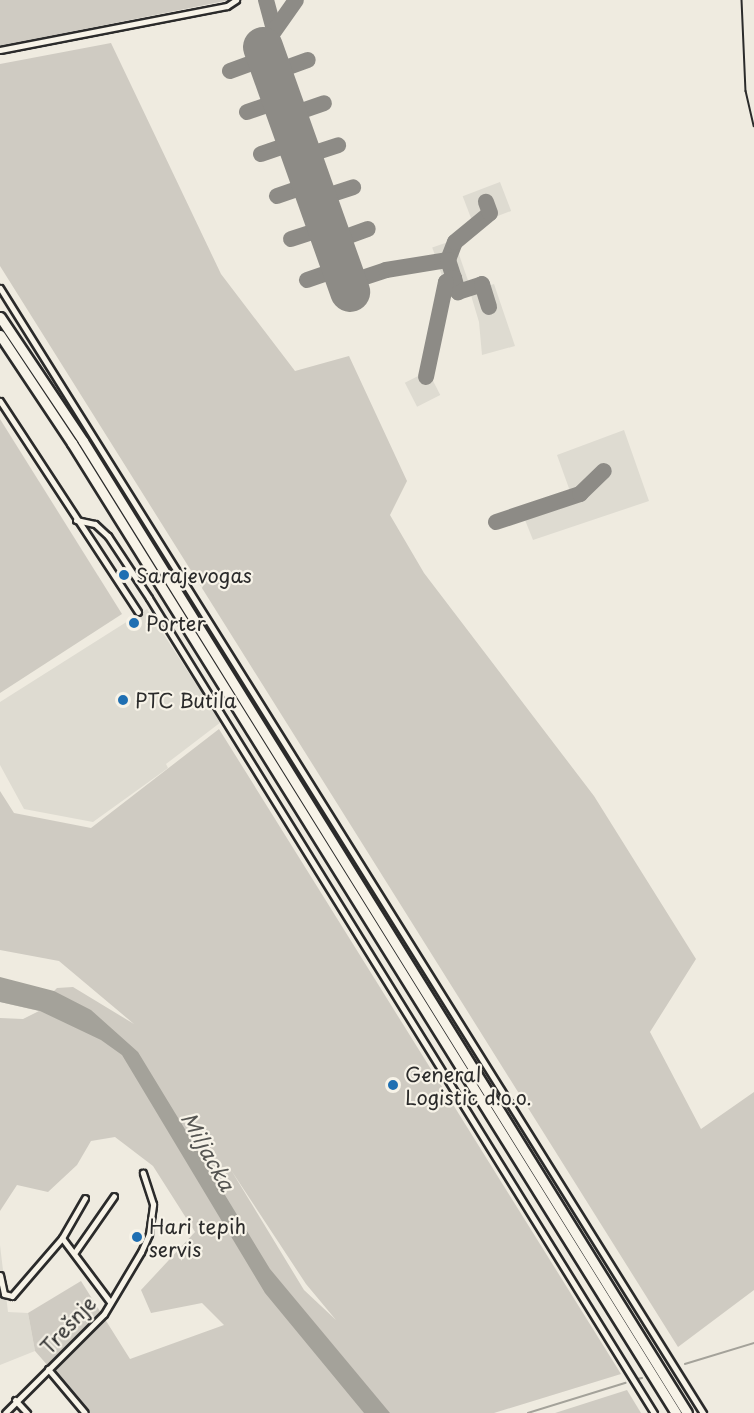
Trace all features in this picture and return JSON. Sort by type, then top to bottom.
[{"type":"highway","points":[[0,317],[83,441],[687,1413]]},
{"type":"highway","points":[[0,335],[78,453],[676,1413]]},
{"type":"street","points":[[0,50],[227,6],[236,0]]},
{"type":"street","points":[[0,288],[703,1413]]},
{"type":"street","points":[[0,401],[138,612]]},
{"type":"street","points":[[76,520],[95,524],[108,536],[149,597],[654,1413]]},
{"type":"street","name":"Trešnje","points":[[5,1413],[15,1400],[84,1336],[110,1302],[149,1234],[153,1204],[143,1173]]},
{"type":"street","points":[[75,1252],[114,1196]]},
{"type":"street","points":[[0,1275],[4,1294],[12,1296],[62,1238],[85,1198]]},
{"type":"street","name":"Trešnje","points":[[62,1238],[75,1252],[110,1302]]},
{"type":"street","name":"Trešnje","points":[[48,1369],[85,1413]]},
{"type":"street","points":[[15,1400],[27,1413]]},
{"type":"shaded area","points":[[0,0],[230,0],[0,46]]},
{"type":"shaded area","points":[[111,43],[221,274],[295,371],[349,356],[407,481],[390,515],[424,573],[594,796],[696,959],[650,1032],[701,1129],[754,1092],[754,1290],[678,1347],[0,266],[0,64]]},
{"type":"shaded area","points":[[500,182],[511,211],[474,225],[463,196]]},
{"type":"shaded area","points":[[454,240],[471,290],[450,298],[432,247]]},
{"type":"shaded area","points":[[494,284],[515,346],[482,355],[479,322],[470,292]]},
{"type":"shaded area","points":[[428,371],[440,395],[417,407],[405,383]]},
{"type":"shaded area","points":[[0,419],[122,614],[0,693]]},
{"type":"shaded area","points":[[624,430],[649,501],[533,540],[521,510],[571,494],[557,455]]},
{"type":"shaded area","name":"Sarajevogas","points":[[147,609],[221,722],[166,764],[168,768],[93,822],[24,809],[0,765],[0,702]]},
{"type":"shaded area","points":[[219,729],[621,1374],[494,1413],[89,1413],[35,1351],[28,1313],[81,1281],[130,1359],[224,1325],[202,1303],[151,1313],[141,1290],[195,1232],[153,1166],[115,1137],[91,1141],[77,1165],[48,1192],[17,1185],[0,1211],[0,1018],[23,1019],[39,1011],[0,1002],[45,1000],[57,988],[73,987],[134,1024],[59,961],[0,950],[0,791],[14,813],[91,828]],"holes":[[[231,1170],[306,1284],[336,1320],[304,1290]]]},
{"type":"shaded area","points":[[0,977],[54,991],[91,1010],[138,1052],[270,1269],[390,1413],[364,1413],[265,1293],[122,1055],[101,1040],[40,1011],[0,1002]]},
{"type":"shaded area","points":[[0,1245],[8,1312],[28,1313],[35,1351],[0,1365]]},
{"type":"shaded area","points":[[627,1390],[641,1413],[555,1413]]},
{"type":"waterway","points":[[685,1364],[754,1343]]},
{"type":"waterway","points":[[637,1379],[642,1378]]},
{"type":"waterway","points":[[528,1413],[625,1383]]},
{"type":"taxiway","points":[[266,0],[273,27]]},
{"type":"taxiway","points":[[263,47],[296,0]]},
{"type":"taxiway","points":[[230,71],[266,58]]},
{"type":"taxiway","points":[[272,73],[308,60]]},
{"type":"taxiway","points":[[247,112],[281,100]]},
{"type":"taxiway","points":[[287,116],[324,103]]},
{"type":"taxiway","points":[[261,154],[296,142]]},
{"type":"taxiway","points":[[302,157],[338,145]]},
{"type":"taxiway","points":[[277,196],[311,184]]},
{"type":"taxiway","points":[[317,199],[353,187]]},
{"type":"taxiway","points":[[448,260],[455,242],[490,213],[486,202]]},
{"type":"taxiway","points":[[291,239],[327,227]]},
{"type":"taxiway","points":[[332,242],[368,229]]},
{"type":"taxiway","points":[[347,283],[386,270],[448,260],[454,278],[446,282],[426,377]]},
{"type":"taxiway","points":[[307,280],[341,268]]},
{"type":"taxiway","points":[[454,278],[458,292],[482,284],[489,307]]},
{"type":"taxiway","points":[[496,522],[580,494],[604,471]]},
{"type":"runway","points":[[263,47],[350,292]]},
{"type":"railway","points":[[742,0],[746,91],[754,126]]},
{"type":"place","name":"Sarajevogas","points":[[124,575]]},
{"type":"place","name":"Porter","points":[[134,623]]},
{"type":"place","name":"PTC Butila","points":[[123,700]]},
{"type":"place","name":"General Logistic d.o.o.","points":[[393,1085]]},
{"type":"place","name":"Hari tepih servis","points":[[137,1237]]},
{"type":"water label","name":"Miljacka","points":[[209,1151]]}]
